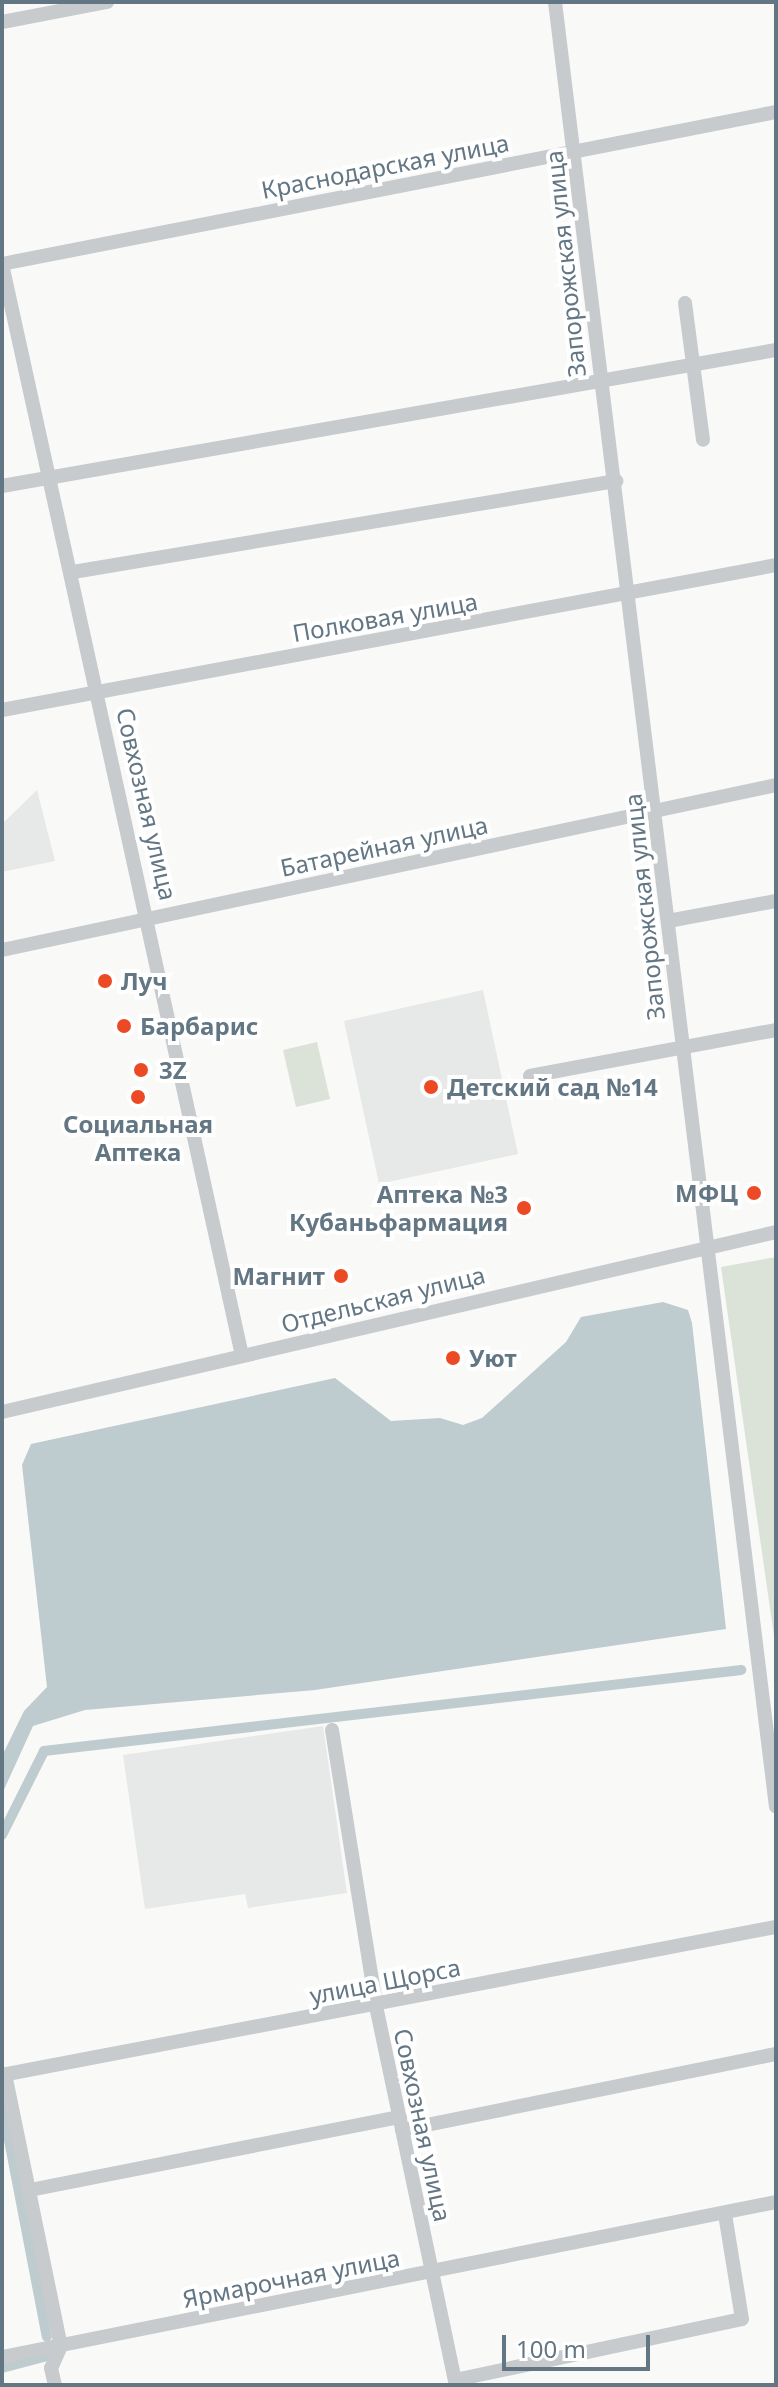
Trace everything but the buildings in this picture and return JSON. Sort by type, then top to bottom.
[{"type":"street","points":[[2,22],[107,2]]},
{"type":"street","name":"Запорожская улица","points":[[555,2],[657,810],[702,1246],[776,1807]]},
{"type":"street","name":"Краснодарская улица","points":[[2,264],[776,112]]},
{"type":"street","name":"Совхозная улица","points":[[2,264],[150,919],[242,1356]]},
{"type":"street","points":[[685,303],[703,440]]},
{"type":"street","points":[[2,486],[601,384],[776,350]]},
{"type":"street","points":[[73,572],[616,481]]},
{"type":"street","name":"Полковая улица","points":[[2,710],[776,565]]},
{"type":"street","name":"Батарейная улица","points":[[2,950],[776,785]]},
{"type":"street","points":[[668,921],[776,901]]},
{"type":"street","points":[[530,1076],[776,1030]]},
{"type":"street","name":"Отдельская улица","points":[[2,1412],[702,1246],[776,1232]]},
{"type":"street","name":"Совхозная улица","points":[[332,1730],[376,2006],[455,2382]]},
{"type":"street","name":"улица Щорса","points":[[4,2074],[376,2006],[776,1927]]},
{"type":"street","points":[[30,2190],[776,2054]]},
{"type":"street","points":[[4,2074],[61,2346],[51,2368],[55,2385]]},
{"type":"street","name":"Ярмарочная улица","points":[[2,2357],[776,2202]]},
{"type":"street","points":[[455,2382],[742,2319],[725,2214]]},
{"type":"shaded area","points":[[37,790],[55,861],[2,872],[2,824]]},
{"type":"shaded area","name":"Детский сад №14","points":[[483,990],[518,1154],[379,1184],[344,1021]]},
{"type":"shaded area","points":[[317,1042],[330,1099],[296,1107],[283,1050]]},
{"type":"shaded area","points":[[776,1257],[776,1650],[721,1267]]},
{"type":"shaded area","points":[[663,1302],[688,1310],[692,1323],[726,1629],[315,1690],[85,1710],[33,1726],[2,1794],[2,1756],[24,1711],[47,1687],[22,1465],[31,1444],[335,1378],[391,1421],[440,1418],[463,1425],[482,1418],[566,1342],[581,1317]]},
{"type":"shaded area","points":[[323,1726],[347,1893],[248,1908],[245,1894],[145,1909],[123,1755]]},
{"type":"waterway","points":[[2,1835],[44,1751],[741,1670]]},
{"type":"waterway","points":[[2,2104],[47,2337]]},
{"type":"waterway","points":[[2,2368],[47,2356]]},
{"type":"place","name":"Луч","points":[[105,981]]},
{"type":"place","name":"Барбарис","points":[[124,1026]]},
{"type":"place","name":"3Z","points":[[141,1070]]},
{"type":"place","name":"Детский сад №14","points":[[431,1087]]},
{"type":"place","name":"Социальная Аптека","points":[[138,1097]]},
{"type":"place","name":"МФЦ","points":[[754,1193]]},
{"type":"place","name":"Аптека №3 Кубаньфармация","points":[[524,1208]]},
{"type":"place","name":"Магнит","points":[[341,1276]]},
{"type":"place","name":"Уют","points":[[453,1358]]}]
